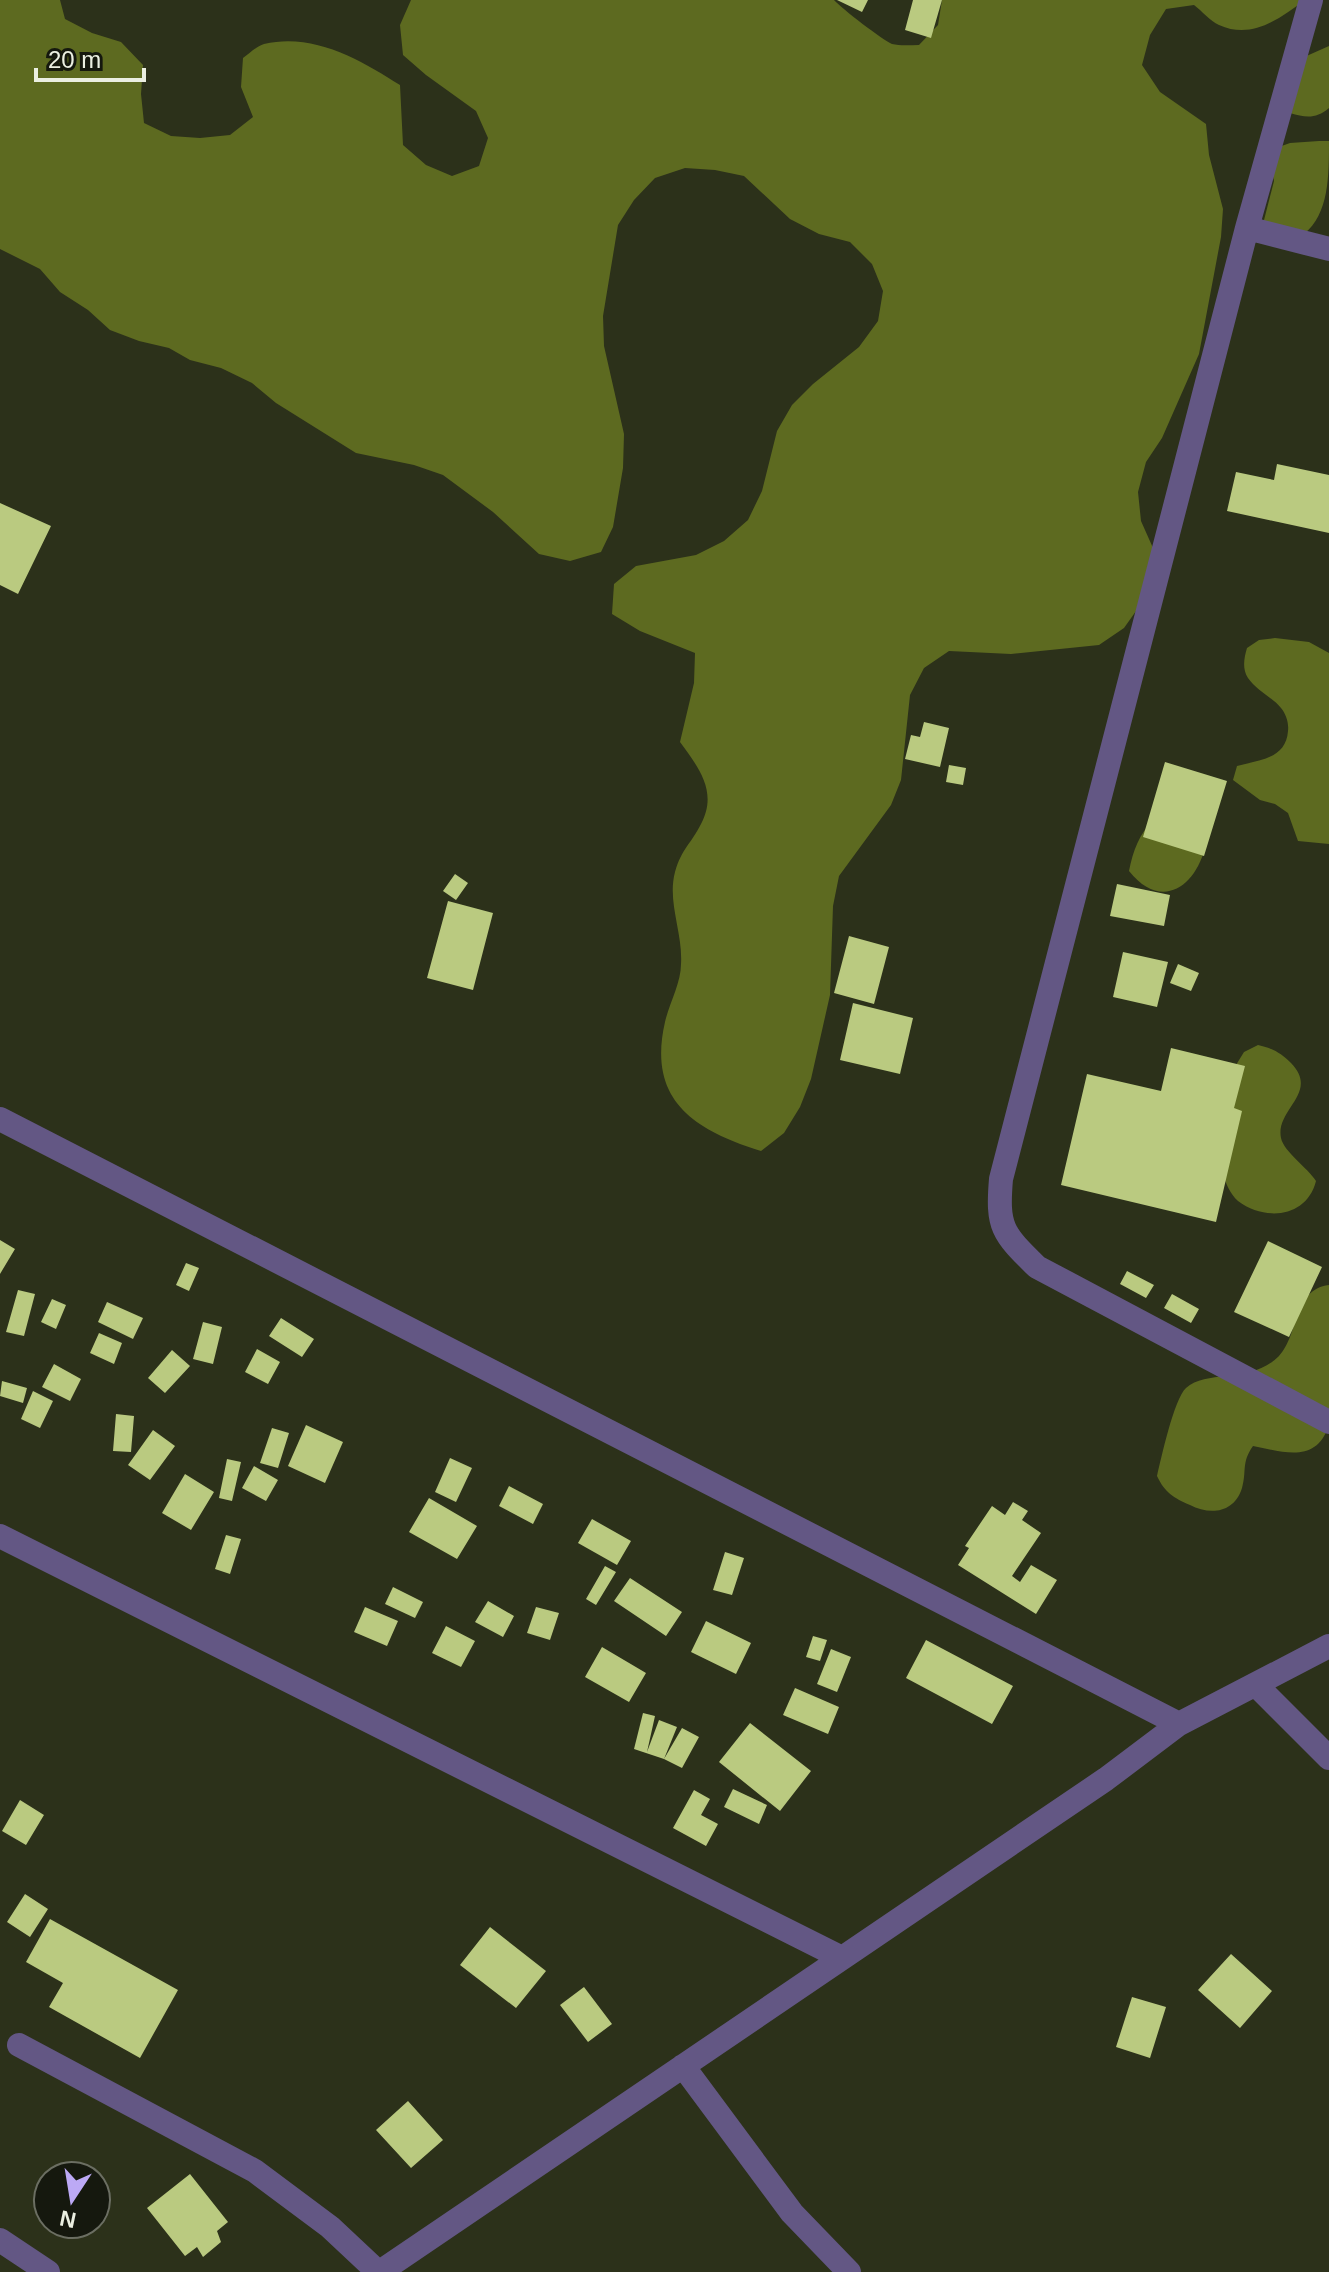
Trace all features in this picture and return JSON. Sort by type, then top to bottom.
[{"type":"street","points":[[1311,0],[1247,228],[1001,1179],[998,1215],[1013,1243],[1037,1267],[1329,1422]]},
{"type":"street","points":[[1247,228],[1329,249]]},
{"type":"street","points":[[0,1119],[1179,1724]]},
{"type":"street","points":[[0,1536],[842,1958]]},
{"type":"street","points":[[19,2045],[255,2171],[330,2227],[379,2272],[1106,1779],[1179,1724],[1329,1646]]},
{"type":"street","points":[[1256,1685],[1329,1758]]},
{"type":"street","points":[[683,2066],[792,2213],[849,2272]]},
{"type":"street","points":[[0,2240],[48,2272]]},
{"type":"green space","points":[[0,0],[60,0],[65,19],[92,33],[121,42],[143,65],[141,94],[144,123],[171,136],[200,138],[230,135],[253,117],[241,87],[243,58],[259,46],[282,41],[300,42],[336,51],[400,85],[403,145],[426,165],[452,176],[479,166],[488,138],[476,111],[403,55],[400,25],[411,0],[834,0],[887,42],[919,45],[938,25],[942,0],[1305,0],[1265,25],[1243,30],[1219,25],[1194,5],[1166,9],[1150,35],[1142,65],[1160,92],[1206,124],[1209,155],[1223,209],[1221,237],[1199,354],[1162,438],[1146,462],[1138,492],[1141,521],[1153,548],[1141,604],[1124,628],[1099,645],[1011,654],[949,651],[924,668],[910,695],[901,780],[891,805],[839,876],[833,906],[830,995],[811,1079],[800,1107],[784,1133],[761,1151],[737,1143],[696,1122],[670,1092],[663,1072],[661,1049],[665,1022],[681,964],[673,883],[678,864],[701,824],[708,801],[704,781],[680,742],[694,683],[695,653],[640,631],[612,614],[614,584],[636,566],[696,555],[724,541],[748,520],[762,491],[777,431],[792,405],[859,347],[878,321],[883,291],[872,264],[850,242],[819,234],[790,219],[744,176],[685,168],[655,178],[634,200],[618,225],[603,316],[604,346],[624,434],[623,468],[613,527],[601,552],[570,561],[539,554],[493,512],[443,475],[414,465],[356,453],[276,403],[252,383],[221,368],[190,360],[169,348],[110,330],[88,310],[60,292],[40,269],[0,249]]},
{"type":"green space","points":[[1329,46],[1329,108],[1311,116],[1290,113],[1302,58]]},
{"type":"green space","points":[[1329,141],[1326,193],[1312,226],[1304,234],[1263,224],[1274,181],[1270,161],[1276,148],[1290,143]]},
{"type":"green space","points":[[1275,638],[1309,642],[1329,653],[1329,844],[1298,841],[1288,813],[1275,804],[1260,800],[1233,780],[1237,766],[1270,757],[1286,740],[1288,725],[1284,713],[1251,682],[1244,667],[1247,648],[1259,640]]},
{"type":"green space","points":[[1154,819],[1205,848],[1193,874],[1174,890],[1152,890],[1129,871],[1137,843]]},
{"type":"green space","points":[[1258,1045],[1276,1051],[1287,1059],[1299,1074],[1301,1083],[1284,1118],[1281,1138],[1286,1149],[1316,1181],[1304,1202],[1284,1212],[1261,1212],[1249,1208],[1230,1192],[1222,1173],[1236,1065],[1244,1052]]},
{"type":"green space","points":[[1329,1285],[1329,1425],[1323,1437],[1316,1446],[1298,1452],[1253,1446],[1238,1497],[1220,1510],[1197,1508],[1170,1494],[1157,1476],[1181,1394],[1195,1382],[1268,1365],[1286,1347],[1302,1304],[1317,1289]]},
{"type":"building","points":[[837,0],[868,0],[862,12]]},
{"type":"building","points":[[913,0],[942,0],[931,38],[905,30]]},
{"type":"building","points":[[1277,464],[1329,475],[1329,533],[1227,511],[1236,472],[1274,480]]},
{"type":"building","points":[[0,503],[51,526],[18,594],[0,585]]},
{"type":"building","points":[[924,722],[949,728],[940,767],[905,759],[911,735],[920,737]]},
{"type":"building","points":[[1165,762],[1227,781],[1204,856],[1143,837]]},
{"type":"building","points":[[949,765],[966,768],[963,785],[946,782]]},
{"type":"building","points":[[455,874],[468,883],[456,900],[443,891]]},
{"type":"building","points":[[1117,884],[1170,895],[1164,926],[1110,916]]},
{"type":"building","points":[[448,901],[493,913],[473,990],[427,978]]},
{"type":"building","points":[[849,936],[889,947],[874,1004],[834,993]]},
{"type":"building","points":[[1123,952],[1168,962],[1157,1007],[1113,997]]},
{"type":"building","points":[[1178,964],[1199,973],[1191,991],[1170,983]]},
{"type":"building","points":[[853,1003],[913,1018],[900,1074],[840,1060]]},
{"type":"building","points":[[1171,1048],[1245,1066],[1234,1108],[1242,1111],[1216,1222],[1061,1185],[1087,1074],[1161,1091]]},
{"type":"building","points":[[0,1240],[15,1249],[0,1274]]},
{"type":"building","points":[[1268,1241],[1322,1267],[1289,1337],[1234,1312]]},
{"type":"building","points":[[186,1263],[199,1268],[189,1291],[176,1285]]},
{"type":"building","points":[[1127,1271],[1154,1285],[1146,1298],[1120,1284]]},
{"type":"building","points":[[18,1290],[35,1294],[24,1336],[6,1332]]},
{"type":"building","points":[[1172,1294],[1199,1309],[1191,1323],[1164,1308]]},
{"type":"building","points":[[52,1299],[66,1305],[56,1329],[41,1322]]},
{"type":"building","points":[[107,1302],[143,1318],[133,1339],[98,1322]]},
{"type":"building","points":[[281,1318],[314,1339],[302,1357],[269,1336]]},
{"type":"building","points":[[203,1322],[222,1327],[213,1364],[193,1359]]},
{"type":"building","points":[[99,1333],[122,1343],[114,1364],[90,1353]]},
{"type":"building","points":[[257,1349],[280,1362],[268,1384],[245,1372]]},
{"type":"building","points":[[172,1350],[190,1366],[165,1393],[148,1378]]},
{"type":"building","points":[[54,1364],[81,1379],[70,1401],[42,1387]]},
{"type":"building","points":[[2,1381],[27,1388],[23,1403],[0,1396]]},
{"type":"building","points":[[33,1391],[53,1401],[40,1428],[21,1419]]},
{"type":"building","points":[[116,1414],[134,1416],[131,1452],[113,1451]]},
{"type":"building","points":[[306,1425],[343,1442],[325,1483],[288,1466]]},
{"type":"building","points":[[272,1428],[289,1433],[278,1468],[260,1463]]},
{"type":"building","points":[[153,1430],[175,1446],[150,1480],[128,1465]]},
{"type":"building","points":[[450,1458],[472,1468],[456,1502],[435,1492]]},
{"type":"building","points":[[227,1459],[241,1462],[232,1501],[219,1498]]},
{"type":"building","points":[[254,1466],[278,1480],[266,1501],[242,1488]]},
{"type":"building","points":[[185,1474],[214,1492],[191,1530],[162,1513]]},
{"type":"building","points":[[509,1486],[543,1504],[533,1524],[499,1506]]},
{"type":"building","points":[[429,1498],[477,1526],[457,1559],[409,1532]]},
{"type":"building","points":[[1013,1502],[1028,1511],[1022,1520],[1041,1533],[1012,1576],[1020,1582],[1031,1565],[1057,1580],[1036,1614],[958,1565],[969,1548],[965,1546],[992,1506],[1005,1515]]},
{"type":"building","points":[[592,1519],[631,1541],[617,1565],[578,1543]]},
{"type":"building","points":[[226,1535],[241,1539],[230,1574],[215,1569]]},
{"type":"building","points":[[725,1552],[744,1558],[732,1595],[713,1590]]},
{"type":"building","points":[[605,1566],[616,1572],[596,1605],[586,1599]]},
{"type":"building","points":[[630,1578],[682,1612],[666,1636],[614,1601]]},
{"type":"building","points":[[393,1587],[423,1602],[415,1618],[385,1604]]},
{"type":"building","points":[[488,1601],[514,1616],[503,1637],[475,1622]]},
{"type":"building","points":[[365,1607],[398,1621],[387,1646],[354,1632]]},
{"type":"building","points":[[536,1607],[559,1613],[550,1640],[527,1633]]},
{"type":"building","points":[[706,1621],[751,1643],[736,1674],[691,1652]]},
{"type":"building","points":[[446,1626],[475,1641],[461,1667],[432,1653]]},
{"type":"building","points":[[813,1636],[827,1640],[820,1661],[806,1657]]},
{"type":"building","points":[[926,1640],[1013,1686],[992,1724],[906,1678]]},
{"type":"building","points":[[602,1647],[646,1673],[629,1702],[585,1677]]},
{"type":"building","points":[[831,1649],[851,1657],[837,1692],[817,1684]]},
{"type":"building","points":[[795,1688],[839,1707],[828,1734],[783,1715]]},
{"type":"building","points":[[643,1713],[655,1716],[647,1752],[659,1720],[677,1727],[664,1759],[634,1749]]},
{"type":"building","points":[[750,1723],[811,1771],[780,1811],[719,1762]]},
{"type":"building","points":[[682,1728],[699,1737],[682,1768],[664,1759]]},
{"type":"building","points":[[733,1789],[767,1805],[759,1824],[724,1807]]},
{"type":"building","points":[[694,1790],[710,1799],[701,1815],[718,1824],[706,1846],[673,1828]]},
{"type":"building","points":[[20,1800],[44,1815],[26,1845],[2,1831]]},
{"type":"building","points":[[25,1894],[48,1909],[30,1937],[7,1922]]},
{"type":"building","points":[[50,1919],[178,1990],[140,2058],[49,2007],[63,1983],[26,1962]]},
{"type":"building","points":[[490,1927],[546,1971],[516,2008],[460,1965]]},
{"type":"building","points":[[1231,1954],[1272,1991],[1240,2028],[1198,1990]]},
{"type":"building","points":[[584,1987],[612,2024],[588,2042],[560,2005]]},
{"type":"building","points":[[1132,1997],[1166,2007],[1150,2058],[1116,2047]]},
{"type":"building","points":[[408,2101],[443,2140],[411,2168],[376,2130]]},
{"type":"building","points":[[190,2174],[228,2222],[217,2231],[221,2242],[203,2257],[197,2247],[185,2256],[147,2208]]}]
